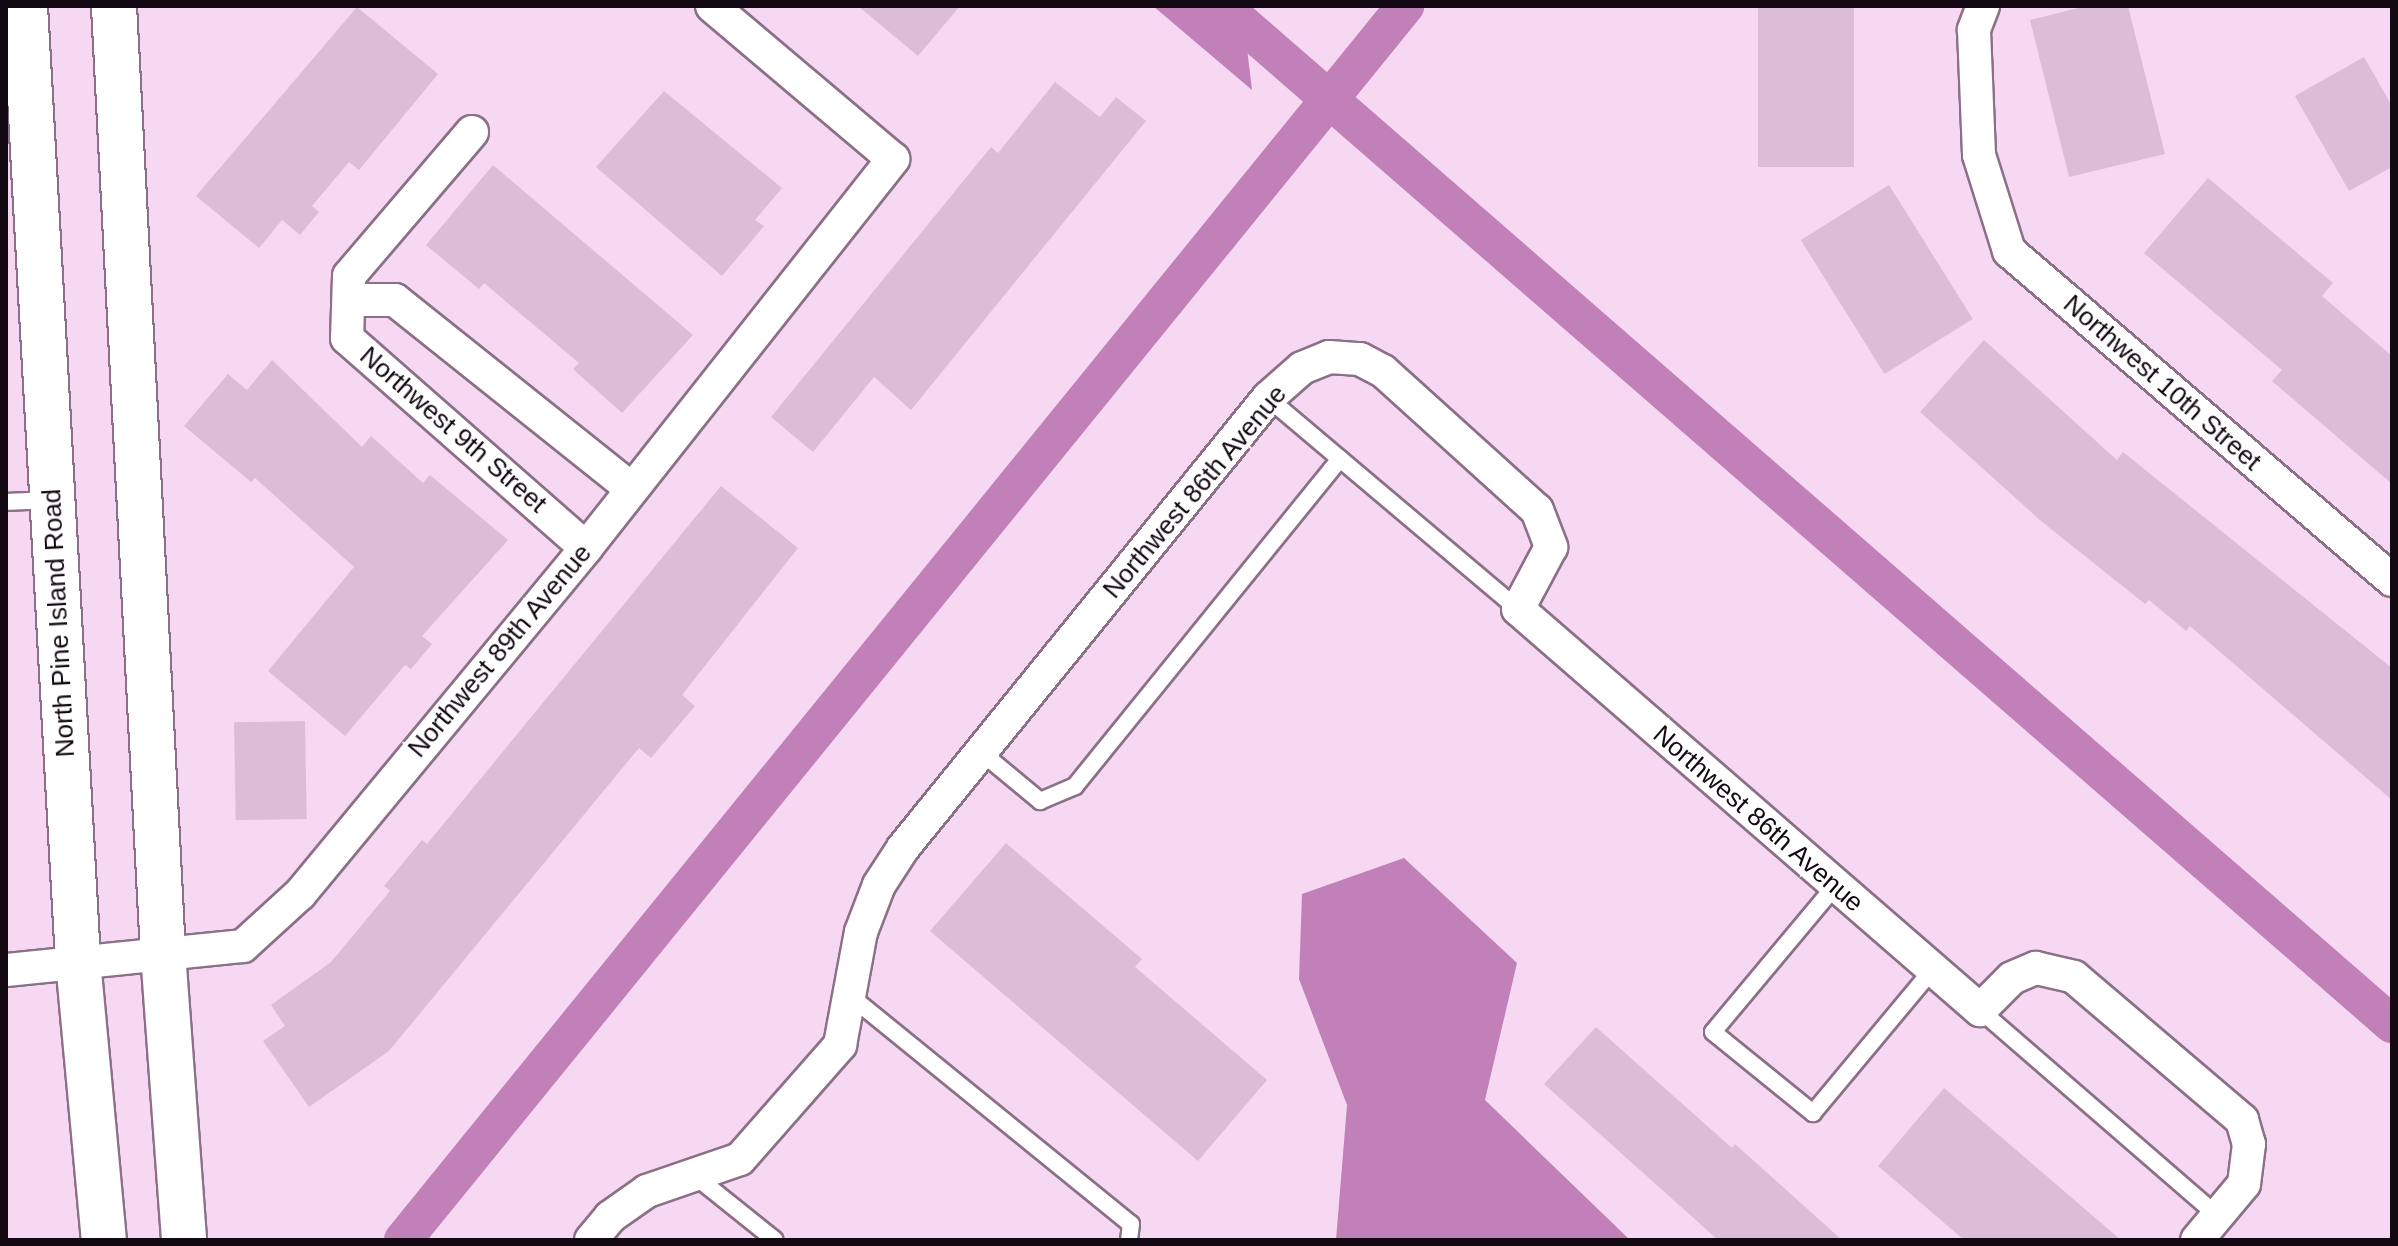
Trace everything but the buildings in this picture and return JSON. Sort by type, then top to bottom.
[{"type":"main road","name":"North Pine Island Road","points":[[25,6],[78,961],[104,1240]]},
{"type":"main road","points":[[114,6],[163,953],[184,1240]]},
{"type":"street","name":"Northwest 89th Avenue","points":[[6,970],[243,946],[300,894],[586,548],[893,159],[712,6]]},
{"type":"street","name":"Northwest 10th Street","points":[[1983,6],[1974,30],[1979,155],[2009,251],[2392,580]]},
{"type":"street","name":"Northwest 9th Street","points":[[472,132],[349,276],[347,338],[586,548]]},
{"type":"street","points":[[349,300],[395,300],[632,489]]},
{"type":"street","name":"Northwest 86th Avenue","points":[[591,1240],[610,1217],[647,1191],[740,1159],[840,1045],[861,932],[879,885],[981,752],[1268,398],[1302,368],[1329,357],[1360,359],[1383,371],[1537,510],[1551,547],[1518,609],[1980,1010]]},
{"type":"street","points":[[1980,1010],[2012,978],[2036,968],[2074,977],[2242,1120],[2249,1144],[2244,1184],[2197,1240]]},
{"type":"lane","points":[[1268,398],[1518,609]]},
{"type":"lane","points":[[981,752],[1040,801],[1075,786],[1340,459]]},
{"type":"lane","points":[[6,502],[52,499]]},
{"type":"lane","points":[[1835,886],[1713,1032],[1813,1113],[1932,970]]},
{"type":"lane","points":[[849,995],[1131,1224],[1129,1240]]},
{"type":"lane","points":[[1980,1010],[2218,1216]]},
{"type":"lane","points":[[695,1176],[775,1240]]},
{"type":"shaded area","points":[[1153,6],[1242,6],[1252,90]]},
{"type":"shaded area","points":[[1404,858],[1517,963],[1485,1100],[1630,1240],[1336,1240],[1347,1105],[1299,979],[1302,894]]},
{"type":"waterway","points":[[1222,6],[2392,1024]]},
{"type":"waterway","points":[[403,1240],[1405,6]]}]
